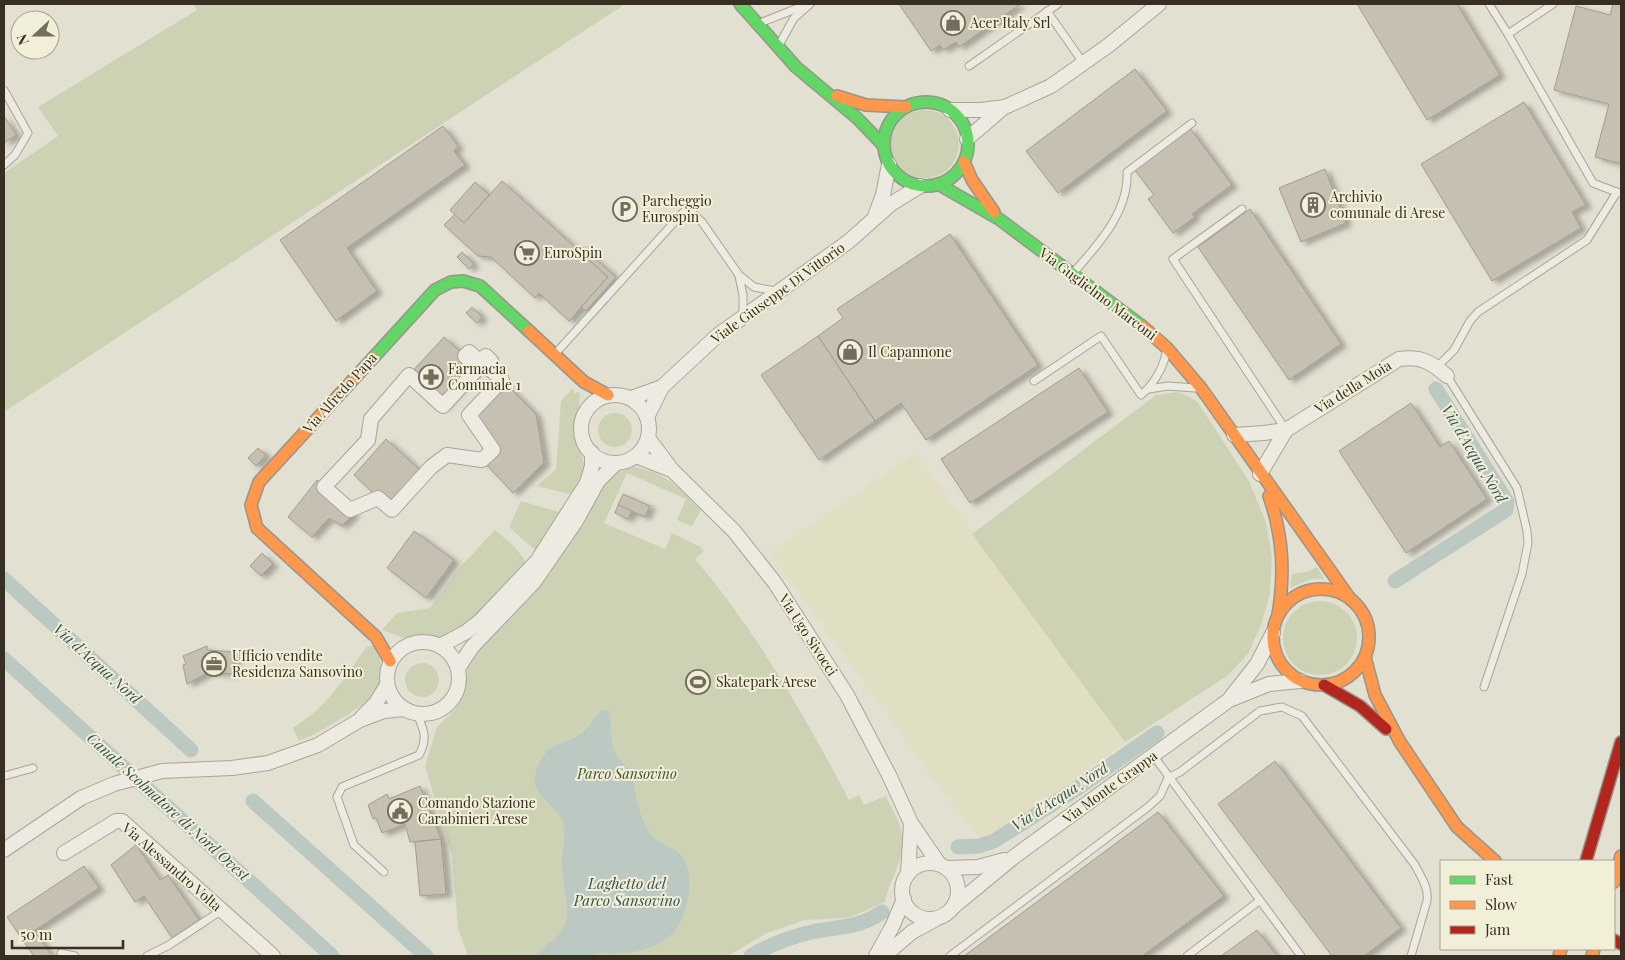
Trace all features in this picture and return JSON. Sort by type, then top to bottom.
[{"type":"main road","points":[[740,4],[796,67],[857,118],[884,146]]},
{"type":"main road","points":[[825,90],[866,105],[906,107],[928,102],[950,110],[958,118],[967,139],[964,162],[948,180],[938,184],[920,186],[902,178],[889,164],[884,146],[889,123],[906,107]]},
{"type":"main road","name":"Via Guglielmo Marconi","points":[[964,162],[982,196],[1000,219]]},
{"type":"main road","name":"Via Guglielmo Marconi","points":[[938,184],[1000,219],[1147,329],[1167,348],[1201,388],[1260,474],[1351,600]]},
{"type":"main road","name":"Via Alfredo Papa","points":[[390,661],[376,637],[257,528],[251,504],[259,482],[422,304],[443,285],[461,281],[480,286],[584,382],[608,395]]},
{"type":"main road","name":"Via Guglielmo Marconi","points":[[1260,474],[1274,509],[1282,542],[1284,571],[1278,617]]},
{"type":"main road","points":[[1324,686],[1337,683],[1349,677],[1365,657],[1369,642],[1368,627],[1362,612],[1351,600],[1328,590],[1310,591],[1293,598],[1278,617],[1274,633],[1274,647],[1279,661],[1288,672],[1300,681],[1324,686],[1360,706],[1400,742]]},
{"type":"main road","points":[[1365,657],[1375,696],[1400,742],[1457,827],[1494,860]]},
{"type":"main road","points":[[1586,860],[1621,742]]},
{"type":"main road","points":[[1615,878],[1621,856]]},
{"type":"street","points":[[967,139],[1005,107],[1051,86],[1084,64],[1159,4]]},
{"type":"street","points":[[950,110],[981,110],[1005,107]]},
{"type":"street","name":"Viale Giuseppe Di Vittorio","points":[[874,219],[883,195],[889,164]]},
{"type":"street","name":"Viale Giuseppe Di Vittorio","points":[[647,417],[662,388],[718,335],[742,315],[848,242],[891,204],[920,186]]},
{"type":"street","points":[[469,352],[479,361],[485,356],[491,361],[489,368],[502,380],[469,415],[493,450],[482,460],[447,455],[431,467],[392,510],[378,498],[350,510],[324,487],[368,440],[371,418],[409,375],[443,406],[478,368],[465,356],[469,352]]},
{"type":"street","name":"Via della Moia","points":[[1234,435],[1264,434],[1286,430],[1399,359],[1412,357],[1426,360],[1442,372]]},
{"type":"street","points":[[440,646],[466,632],[480,621],[537,561],[587,483],[592,466],[592,454],[582,435],[581,424],[589,406],[584,382]]},
{"type":"street","name":"Viale Giuseppe Di Vittorio","points":[[631,398],[662,388]]},
{"type":"street","points":[[589,406],[608,395],[631,398],[644,409],[647,417],[648,438],[636,456],[628,461],[616,463],[600,459],[592,454]]},
{"type":"street","name":"Via della Moia","points":[[1260,474],[1286,430]]},
{"type":"street","name":"Via Ugo Sivocci","points":[[648,438],[672,470],[734,531],[775,583],[847,695],[889,775],[910,823],[943,866]]},
{"type":"street","name":"Via Ugo Sivocci","points":[[636,456],[672,470]]},
{"type":"street","points":[[458,668],[472,647],[534,582],[576,521],[598,481],[616,463]]},
{"type":"street","name":"Via Monte Grappa","points":[[953,908],[1015,856],[1228,700],[1257,664],[1274,633]]},
{"type":"street","name":"Via Alfredo Papa","points":[[376,637],[404,647]]},
{"type":"street","points":[[422,642],[440,646],[448,652],[458,668],[458,686],[450,702],[435,712],[417,714],[403,709],[396,702],[387,684],[390,661],[404,647],[422,642]]},
{"type":"street","name":"Via Monte Grappa","points":[[1228,700],[1269,684],[1300,681]]},
{"type":"street","points":[[360,720],[376,703],[387,684]]},
{"type":"street","points":[[4,850],[82,798],[114,784],[154,772],[232,768],[268,763],[318,745],[360,720],[384,712],[403,709]]},
{"type":"street","name":"Via Alessandro Volta","points":[[64,854],[116,821],[122,821],[273,956]]},
{"type":"street","name":"Via Ugo Sivocci","points":[[908,874],[910,823]]},
{"type":"street","name":"Via Monte Grappa","points":[[943,866],[978,867],[1015,856]]},
{"type":"street","points":[[876,956],[892,928],[904,899],[903,886],[908,874],[922,864],[943,866],[957,882],[958,891],[953,908],[939,918],[912,932],[884,956]]},
{"type":"street","points":[[904,899],[914,913],[921,917],[939,918]]},
{"type":"lane","points":[[757,24],[809,4]]},
{"type":"lane","points":[[778,48],[794,18],[809,4]]},
{"type":"lane","points":[[969,66],[1058,4]]},
{"type":"lane","points":[[1484,687],[1522,574],[1528,542],[1527,531],[1516,488],[1442,372],[1470,321],[1478,312],[1586,240],[1619,193],[1593,183],[1489,4]]},
{"type":"lane","points":[[1508,34],[1554,4]]},
{"type":"lane","points":[[1047,12],[1084,64]]},
{"type":"lane","points":[[4,90],[28,133],[15,155],[4,165]]},
{"type":"lane","points":[[1072,274],[1103,239],[1122,204],[1128,186],[1127,172],[1192,123]]},
{"type":"lane","points":[[555,354],[688,208],[702,222],[739,276],[754,287],[776,291]]},
{"type":"lane","points":[[1242,209],[1174,259],[1286,430]]},
{"type":"lane","points":[[739,276],[743,295],[742,315]]},
{"type":"lane","points":[[1034,381],[1101,336],[1141,396],[1149,389],[1161,369],[1167,348]]},
{"type":"lane","points":[[1149,389],[1168,386],[1201,388]]},
{"type":"lane","points":[[950,956],[1148,806],[1160,796],[1168,778],[1180,772],[1260,711],[1282,707],[1302,716],[1415,865],[1425,883],[1428,895],[1427,901],[1411,956]]},
{"type":"lane","points":[[384,872],[354,846],[337,796],[342,787],[419,755],[425,744],[425,733],[417,714]]},
{"type":"lane","points":[[1153,755],[1168,778],[1301,956]]},
{"type":"lane","points":[[4,776],[33,768]]},
{"type":"lane","points":[[1187,956],[1259,901]]},
{"type":"lane","points":[[147,956],[169,945],[222,910]]},
{"type":"lane","points":[[62,953],[75,956]]},
{"type":"green space","points":[[193,4],[625,4],[4,412],[4,173],[58,136],[38,107],[197,10]]},
{"type":"green space","points":[[925,110],[938,113],[949,120],[956,131],[959,144],[956,157],[949,168],[938,175],[925,178],[912,175],[901,168],[894,157],[891,144],[894,131],[901,120],[912,113]]},
{"type":"green space","points":[[573,388],[575,394],[579,391],[580,397],[575,434],[585,466],[574,495],[537,486],[556,469],[561,401]]},
{"type":"green space","points":[[1178,392],[1197,401],[1249,481],[1266,522],[1272,557],[1270,594],[1261,625],[1248,654],[1227,676],[1125,742],[972,534],[1156,395]]},
{"type":"green space","points":[[615,413],[622,414],[627,418],[631,423],[631,437],[627,442],[622,446],[615,447],[608,446],[603,442],[599,437],[598,430],[599,423],[603,418],[608,414]]},
{"type":"green space","points":[[915,453],[1125,742],[1028,816],[983,843],[941,789],[770,553]]},
{"type":"green space","name":"Parco Sansovino","points":[[634,467],[655,473],[671,482],[701,510],[692,526],[677,520],[686,499],[627,473],[604,523],[665,549],[672,533],[699,546],[704,551],[695,559],[718,587],[759,645],[815,737],[849,800],[859,795],[864,805],[886,796],[902,833],[903,845],[900,859],[885,902],[848,918],[805,920],[767,933],[728,956],[468,956],[458,928],[452,855],[425,766],[437,727],[456,708],[463,691],[469,660],[606,480],[618,472]]},
{"type":"green space","points":[[521,501],[563,513],[537,552],[509,527]]},
{"type":"green space","points":[[495,530],[513,545],[528,564],[467,626],[444,638],[406,639],[382,630],[397,613],[430,608],[461,566]]},
{"type":"green space","points":[[1317,567],[1324,579],[1311,579],[1290,588],[1292,574],[1307,572]]},
{"type":"green space","points":[[1320,601],[1341,607],[1351,617],[1357,638],[1351,659],[1341,669],[1320,675],[1299,669],[1289,659],[1283,638],[1289,617],[1299,607]]},
{"type":"green space","points":[[368,646],[374,646],[380,658],[382,669],[382,678],[374,694],[347,715],[299,741],[293,728],[317,710],[331,696]]},
{"type":"green space","points":[[422,663],[429,664],[434,668],[438,673],[438,687],[434,692],[429,696],[422,697],[415,696],[410,692],[406,687],[405,680],[406,673],[410,668],[415,664]]},
{"type":"water","name":"Laghetto del Parco Sansovino","points":[[602,710],[609,711],[613,747],[631,774],[645,826],[652,837],[681,854],[686,863],[689,888],[684,914],[677,927],[668,937],[657,945],[644,950],[614,954],[597,953],[591,956],[539,956],[539,951],[562,930],[566,921],[567,900],[562,861],[563,823],[556,811],[536,787],[536,772],[548,751],[582,733]]},
{"type":"building","name":"Acer Italy Srl","points":[[899,4],[1021,4],[959,47],[956,42],[943,50],[940,45],[931,51]]},
{"type":"building","points":[[1357,4],[1457,4],[1500,75],[1427,120]]},
{"type":"building","points":[[1613,4],[1621,4],[1621,164],[1595,157],[1609,104],[1554,90],[1576,6],[1610,15]]},
{"type":"building","points":[[1135,69],[1167,111],[1058,193],[1026,151]]},
{"type":"building","points":[[1524,102],[1586,205],[1572,212],[1581,228],[1492,281],[1421,164]]},
{"type":"building","points":[[4,116],[16,135],[4,143]]},
{"type":"building","points":[[443,126],[458,146],[454,151],[465,165],[347,248],[377,291],[336,321],[280,240]]},
{"type":"building","points":[[1190,128],[1232,185],[1192,214],[1195,217],[1173,233],[1148,199],[1154,195],[1134,169]]},
{"type":"building","name":"Archivio comunale di Arese","points":[[1325,169],[1346,223],[1301,242],[1279,188]]},
{"type":"building","name":"EuroSpin","points":[[502,181],[608,277],[569,321],[539,293],[535,298],[491,257],[478,256],[444,225],[455,214],[464,223]]},
{"type":"building","points":[[475,182],[489,195],[464,223],[450,210]]},
{"type":"building","points":[[1250,209],[1341,344],[1289,380],[1198,247]]},
{"type":"building","points":[[950,234],[1038,365],[926,440],[901,403],[875,421],[818,336],[843,318],[837,309]]},
{"type":"building","points":[[580,245],[616,277],[586,311],[581,307],[608,277],[577,249]]},
{"type":"building","points":[[462,252],[474,264],[469,269],[457,257]]},
{"type":"building","points":[[472,307],[482,317],[477,323],[466,313]]},
{"type":"building","points":[[818,336],[875,421],[819,460],[761,375]]},
{"type":"building","points":[[444,337],[478,368],[443,406],[409,375]]},
{"type":"building","points":[[1079,368],[1108,412],[970,503],[941,459]]},
{"type":"building","points":[[502,380],[536,414],[544,463],[513,493],[482,460],[493,450],[469,415]]},
{"type":"building","points":[[1411,403],[1440,447],[1449,441],[1487,499],[1406,553],[1339,451]]},
{"type":"building","points":[[386,439],[421,471],[388,507],[354,475]]},
{"type":"building","points":[[258,448],[266,455],[256,466],[248,458]]},
{"type":"building","points":[[317,480],[354,514],[342,526],[329,518],[312,537],[288,517]]},
{"type":"building","points":[[623,494],[650,506],[645,517],[618,505]]},
{"type":"building","points":[[618,505],[632,511],[628,519],[615,513]]},
{"type":"building","points":[[414,531],[454,560],[426,598],[387,568]]},
{"type":"building","points":[[262,553],[273,564],[261,576],[250,566]]},
{"type":"building","points":[[207,646],[207,650],[236,652],[232,674],[209,672],[187,684],[183,665],[186,664],[183,656]]},
{"type":"building","points":[[1275,761],[1401,928],[1364,956],[1332,956],[1218,804]]},
{"type":"building","name":"Comando Stazione Carabinieri Arese","points":[[420,786],[441,839],[410,842],[405,824],[382,833],[376,818],[373,819],[368,805],[387,794],[389,799]]},
{"type":"building","points":[[1158,812],[1224,896],[1142,956],[964,956]]},
{"type":"building","points":[[441,839],[446,894],[420,896],[415,842]]},
{"type":"building","points":[[136,845],[160,880],[168,875],[199,920],[172,938],[144,896],[135,902],[111,865]]},
{"type":"building","points":[[84,866],[99,888],[22,939],[7,917]]},
{"type":"building","points":[[34,930],[52,956],[34,956],[22,939]]},
{"type":"building","points":[[1257,930],[1277,956],[1221,956]]},
{"type":"waterway","name":"Via d'Acqua Nord","points":[[1395,581],[1506,510],[1507,502],[1436,389]]},
{"type":"waterway","name":"Via d'Acqua Nord","points":[[4,579],[191,750]]},
{"type":"waterway","name":"Canale Scolmatore di Nord Ovest","points":[[4,659],[332,956]]},
{"type":"waterway","name":"Via d'Acqua Nord","points":[[958,847],[979,846],[994,841],[1075,790],[1157,733]]},
{"type":"waterway","name":"Via d'Acqua Nord","points":[[253,801],[426,956]]},
{"type":"waterway","name":"Via d'Acqua Nord","points":[[751,956],[790,938],[816,931],[858,924],[882,912]]},
{"type":"traffic: fast","points":[[740,4],[796,67],[857,118],[884,146]]},
{"type":"traffic: fast","points":[[926,102],[942,105],[956,114],[965,128],[968,144],[965,160],[956,174],[942,183],[926,186],[910,183],[896,174],[887,160],[884,144],[887,128],[896,114],[910,105],[926,102]]},
{"type":"traffic: fast","points":[[938,184],[999,219],[1142,326]]},
{"type":"traffic: fast","points":[[373,358],[435,290],[451,282],[463,281],[480,286],[529,331]]},
{"type":"traffic: slow","points":[[837,96],[866,105],[906,107]]},
{"type":"traffic: slow","points":[[964,162],[972,180],[994,212]]},
{"type":"traffic: slow","points":[[1142,326],[1167,348],[1201,388],[1351,600]]},
{"type":"traffic: slow","points":[[529,331],[584,382],[608,395]]},
{"type":"traffic: slow","points":[[373,358],[259,482],[251,505],[257,528],[376,637],[390,661]]},
{"type":"traffic: slow","points":[[1269,496],[1280,540],[1282,584],[1278,615]]},
{"type":"traffic: slow","points":[[1321,589],[1339,593],[1355,603],[1365,619],[1369,637],[1365,655],[1355,671],[1339,681],[1321,685],[1303,681],[1287,671],[1277,655],[1273,637],[1277,619],[1287,603],[1303,593],[1321,589]]},
{"type":"traffic: slow","points":[[1365,657],[1375,695],[1400,742],[1457,827],[1494,860]]},
{"type":"traffic: slow","points":[[1615,878],[1621,856]]},
{"type":"traffic: slow","points":[[1559,956],[1561,950]]},
{"type":"traffic: slow","points":[[1592,956],[1594,950]]},
{"type":"traffic: jam","points":[[1324,685],[1360,706],[1386,729]]},
{"type":"traffic: jam","points":[[1586,860],[1621,742]]},
{"type":"traffic: jam","points":[[1615,941],[1621,944]]},
{"type":"place","name":"Acer Italy Srl","points":[[953,23]]},
{"type":"place","name":"Archivio comunale di Arese","points":[[1313,205]]},
{"type":"place","name":"Parcheggio Eurospin","points":[[625,209]]},
{"type":"place","name":"EuroSpin","points":[[527,253]]},
{"type":"place","name":"Il Capannone","points":[[850,352]]},
{"type":"place","name":"Farmacia Comunale 1","points":[[431,377]]},
{"type":"place","name":"Ufficio vendite Residenza Sansovino","points":[[214,664]]},
{"type":"place","name":"Skatepark Arese","points":[[698,682]]},
{"type":"place","name":"Comando Stazione Carabinieri Arese","points":[[400,811]]}]
